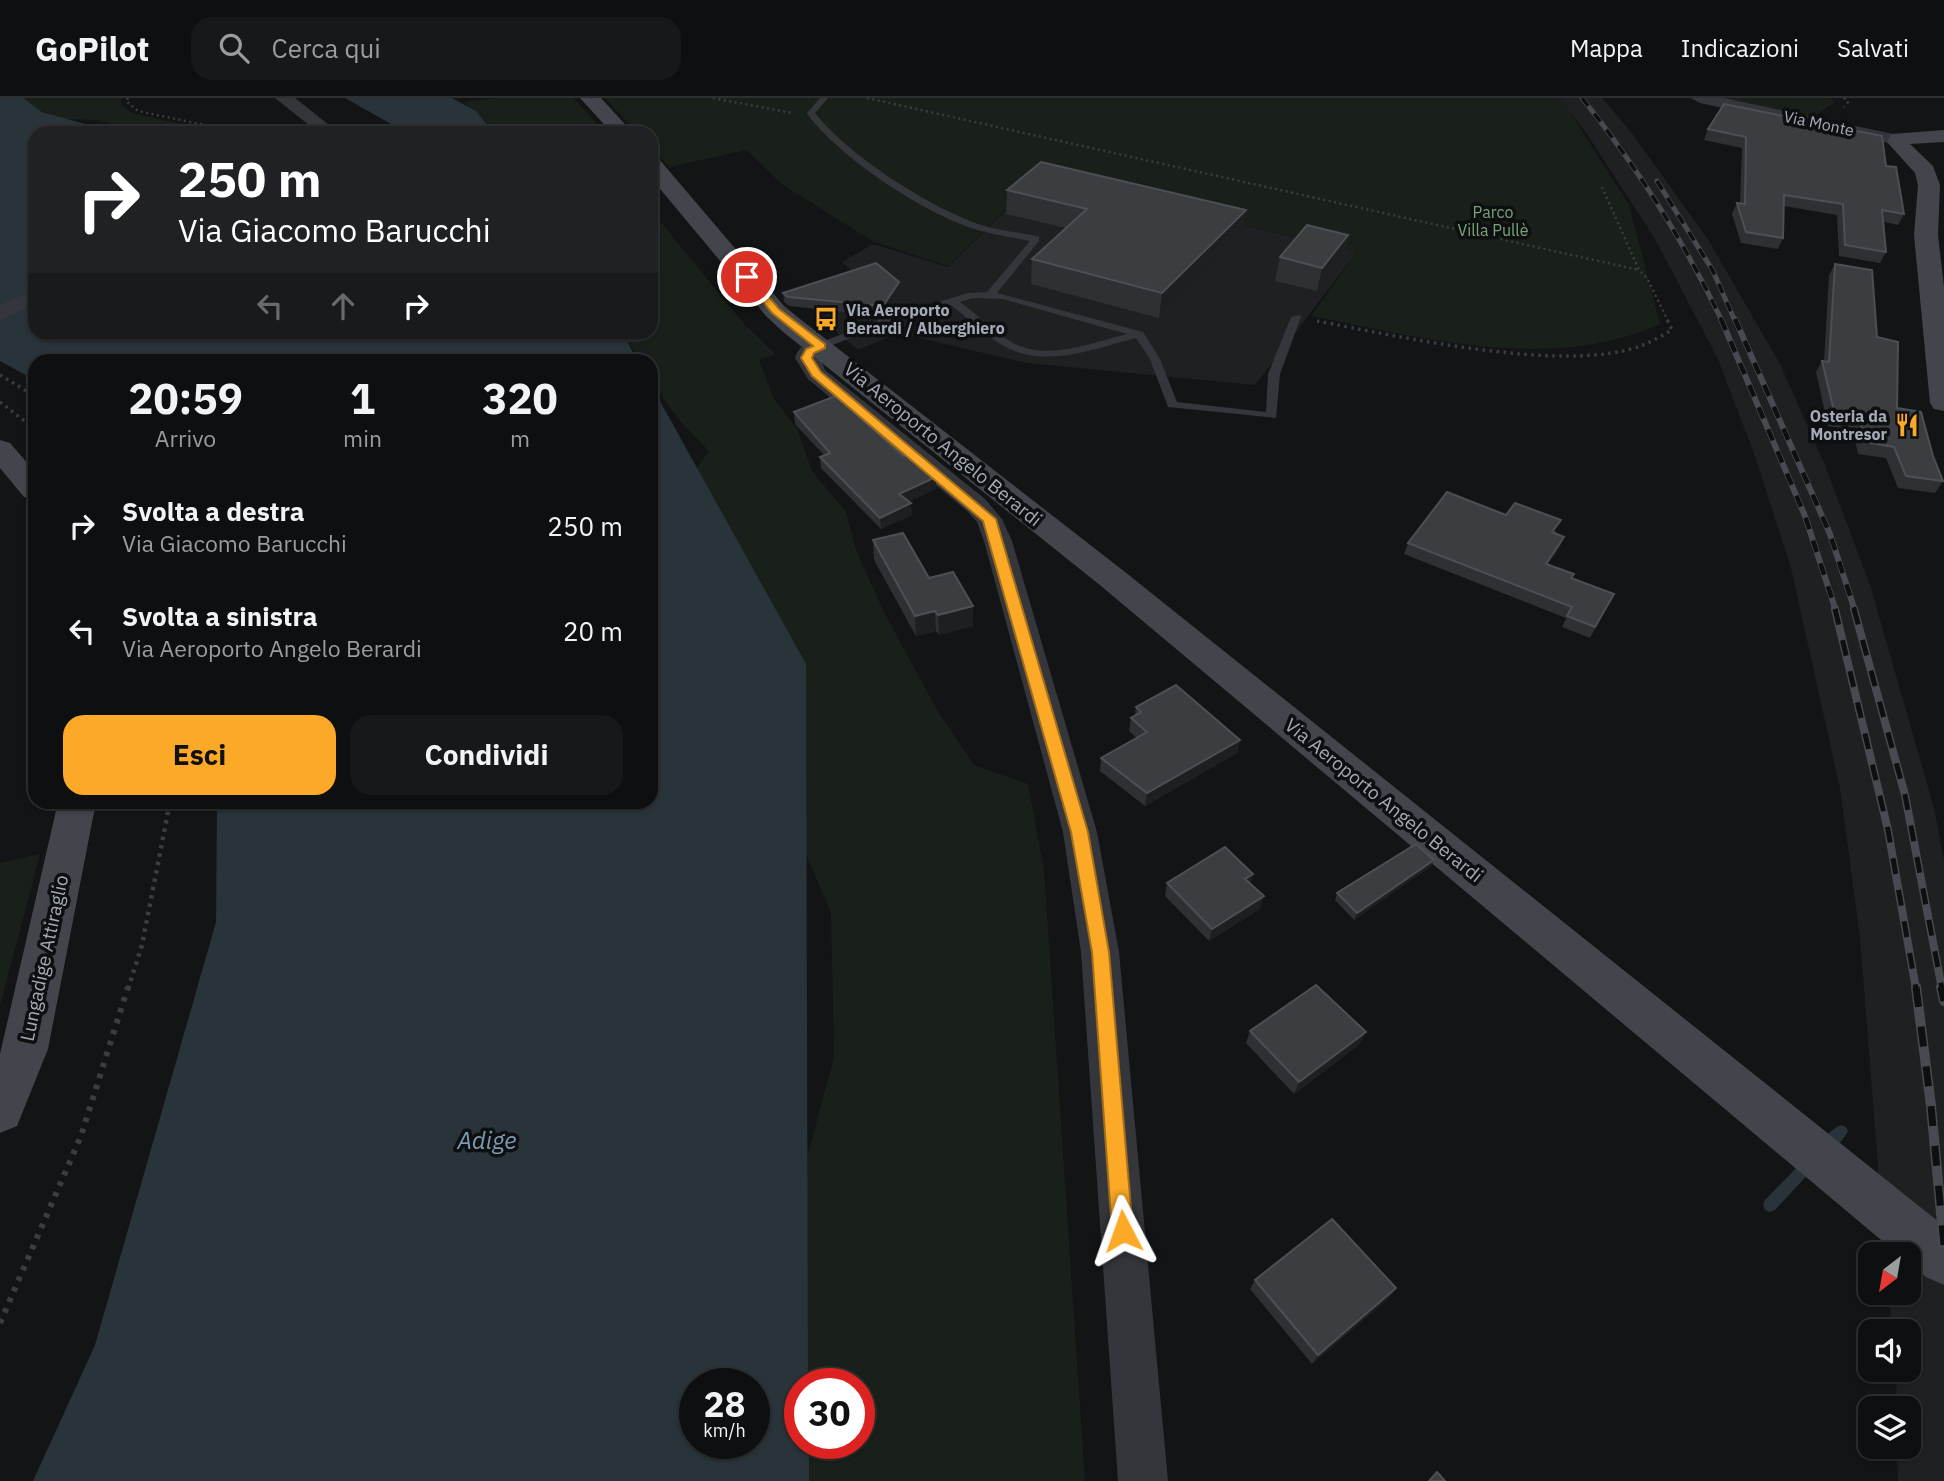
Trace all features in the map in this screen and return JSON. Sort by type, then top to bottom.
[{"type":"street","points":[[284,98],[321,126]]},
{"type":"street","points":[[590,98],[616,126]]},
{"type":"street","name":"Via Monte","points":[[1700,98],[1898,139]]},
{"type":"street","points":[[1898,139],[1944,136]]},
{"type":"street","points":[[1898,139],[1925,171],[1929,185],[1926,235],[1944,403]]},
{"type":"street","name":"Via Aeroporto Angelo Berardi","points":[[658,172],[775,311],[1114,579],[1944,1259]]},
{"type":"street","points":[[0,313],[28,300]]},
{"type":"street","points":[[821,346],[810,351],[807,358],[816,374],[976,505],[989,519],[1080,832],[1100,952],[1143,1481]]},
{"type":"street","points":[[0,449],[28,483]]},
{"type":"street","name":"Lungadige Attiraglio","points":[[0,1111],[25,1049],[76,809]]},
{"type":"lane","points":[[824,98],[811,113],[819,127],[860,160],[969,223],[1036,239],[990,295]]},
{"type":"lane","name":"Via Aeroporto Angelo Berardi","points":[[821,346],[882,322],[972,295],[990,295],[1139,334]]},
{"type":"lane","points":[[953,301],[1011,347],[1027,354],[1048,355],[1139,334],[1155,359],[1172,405],[1272,416],[1274,374],[1296,317]]},
{"type":"path","points":[[128,98],[126,101],[138,111],[209,126]]},
{"type":"path","points":[[713,98],[782,112],[811,113]]},
{"type":"path","points":[[867,98],[1639,271]]},
{"type":"path","points":[[1296,317],[1489,350],[1535,355],[1601,353],[1660,340],[1672,330],[1647,278],[1639,271],[1602,187]]},
{"type":"path","points":[[0,375],[28,392]]},
{"type":"path","points":[[0,402],[28,424]]},
{"type":"path","points":[[0,1323],[85,1123],[142,945],[169,809]]},
{"type":"shaded area","points":[[1559,98],[1602,98],[1631,132],[1709,241],[1780,364],[1824,463],[1870,585],[1934,808],[1944,860],[1944,1481],[1898,1481],[1897,1459],[1921,1459],[1921,1396],[1897,1396],[1896,1382],[1921,1382],[1921,1319],[1891,1319],[1890,1306],[1922,1306],[1922,1242],[1884,1242],[1860,937],[1840,788],[1791,568],[1755,456],[1718,359],[1655,239],[1585,131]]},
{"type":"shaded area","points":[[1039,178],[1357,252],[1255,385],[1027,363],[898,333],[858,350],[818,317],[880,297],[842,262],[873,244],[948,267]]},
{"type":"green space","points":[[8,98],[121,98],[122,105],[132,113],[190,126],[121,126],[97,120],[62,119]]},
{"type":"green space","points":[[498,98],[574,98],[599,126],[491,126],[463,102]]},
{"type":"green space","name":"Parco Villa Pullè","points":[[605,98],[1561,98],[1629,205],[1660,324],[1619,339],[1576,347],[1532,349],[1442,341],[1311,316],[1357,252],[1039,177],[948,266],[874,242],[783,185],[746,150],[669,167],[658,155],[658,126],[631,126]]},
{"type":"green space","points":[[1719,98],[1830,98],[1835,102],[1812,118]]},
{"type":"green space","points":[[658,219],[744,324],[775,354],[759,360],[774,399],[797,429],[812,471],[846,512],[856,550],[885,614],[937,710],[974,765],[1028,784],[1044,869],[1085,1481],[754,1481],[756,1459],[770,1459],[770,1368],[765,1368],[774,1280],[834,1057],[831,913],[797,833],[687,482],[709,451],[672,410],[658,388],[658,354],[638,354],[625,340],[658,340]]},
{"type":"green space","points":[[40,854],[2,998],[0,1005],[0,863]]},
{"type":"water","points":[[0,98],[23,98],[42,112],[92,126],[28,126],[28,340],[626,340],[634,354],[28,354],[28,376],[0,361]]},
{"type":"water","points":[[345,98],[452,98],[476,111],[488,126],[395,126]]},
{"type":"water","name":"Adige","points":[[658,398],[806,664],[808,1368],[784,1368],[784,1459],[809,1459],[809,1481],[33,1481],[95,1345],[216,922],[217,809],[658,809]]},
{"type":"building","points":[[1724,104],[1882,136],[1886,166],[1896,167],[1904,214],[1882,210],[1886,252],[1845,245],[1843,204],[1784,195],[1783,238],[1746,232],[1737,203],[1745,204],[1746,137],[1708,129]]},
{"type":"building","points":[[1041,162],[1246,210],[1162,293],[1032,259],[1087,209],[1007,190]]},
{"type":"building","points":[[1307,225],[1348,235],[1322,268],[1280,257]]},
{"type":"building","points":[[876,263],[899,282],[883,306],[788,297],[783,293]]},
{"type":"building","points":[[1835,264],[1872,270],[1877,337],[1898,342],[1897,408],[1921,412],[1943,481],[1906,476],[1894,447],[1865,442],[1860,419],[1835,415],[1822,361],[1829,362]]},
{"type":"building","points":[[836,396],[903,456],[908,455],[936,477],[899,494],[911,503],[880,518],[820,457],[830,453],[794,412]]},
{"type":"building","points":[[1447,492],[1506,515],[1515,503],[1561,520],[1552,532],[1564,537],[1546,564],[1574,574],[1571,578],[1614,594],[1595,627],[1567,616],[1572,607],[1408,543]]},
{"type":"building","points":[[903,533],[929,578],[953,572],[973,606],[938,615],[935,611],[915,616],[873,540]]},
{"type":"building","points":[[1176,685],[1240,740],[1147,793],[1101,758],[1147,732],[1131,718],[1141,712],[1136,707]]},
{"type":"building","points":[[1416,844],[1434,860],[1357,913],[1337,893]]},
{"type":"building","points":[[1225,847],[1253,874],[1245,879],[1264,896],[1212,929],[1167,883]]},
{"type":"building","points":[[1316,985],[1366,1032],[1299,1082],[1250,1031]]},
{"type":"building","points":[[1332,1219],[1396,1288],[1318,1355],[1255,1280]]},
{"type":"building","points":[[1437,1472],[1445,1481],[1429,1481]]},
{"type":"waterway","points":[[1825,1148],[1841,1131]]},
{"type":"waterway","points":[[1770,1205],[1809,1164]]},
{"type":"railway","points":[[1582,98],[1658,205],[1692,262],[1721,319]]},
{"type":"railway","points":[[1657,181],[1713,271],[1735,321]]},
{"type":"railway","points":[[1721,319],[1805,516],[1836,611]]},
{"type":"railway","points":[[1735,319],[1830,534],[1855,611]]},
{"type":"railway","points":[[1835,609],[1888,830],[1916,989]]},
{"type":"railway","points":[[1854,609],[1905,795],[1942,989]]},
{"type":"railway","points":[[1916,987],[1944,1245]]},
{"type":"railway","points":[[1941,987],[1944,1001]]},
{"type":"place","name":"Via Aeroporto Berardi / Alberghiero","points":[[826,319]]},
{"type":"place","name":"Osteria da Montresor","points":[[1907,425]]},
{"type":"route","points":[[747,277],[775,311],[821,346],[810,351],[807,358],[816,374],[976,505],[989,519],[998,541],[1080,832],[1100,952],[1123,1231]]}]
